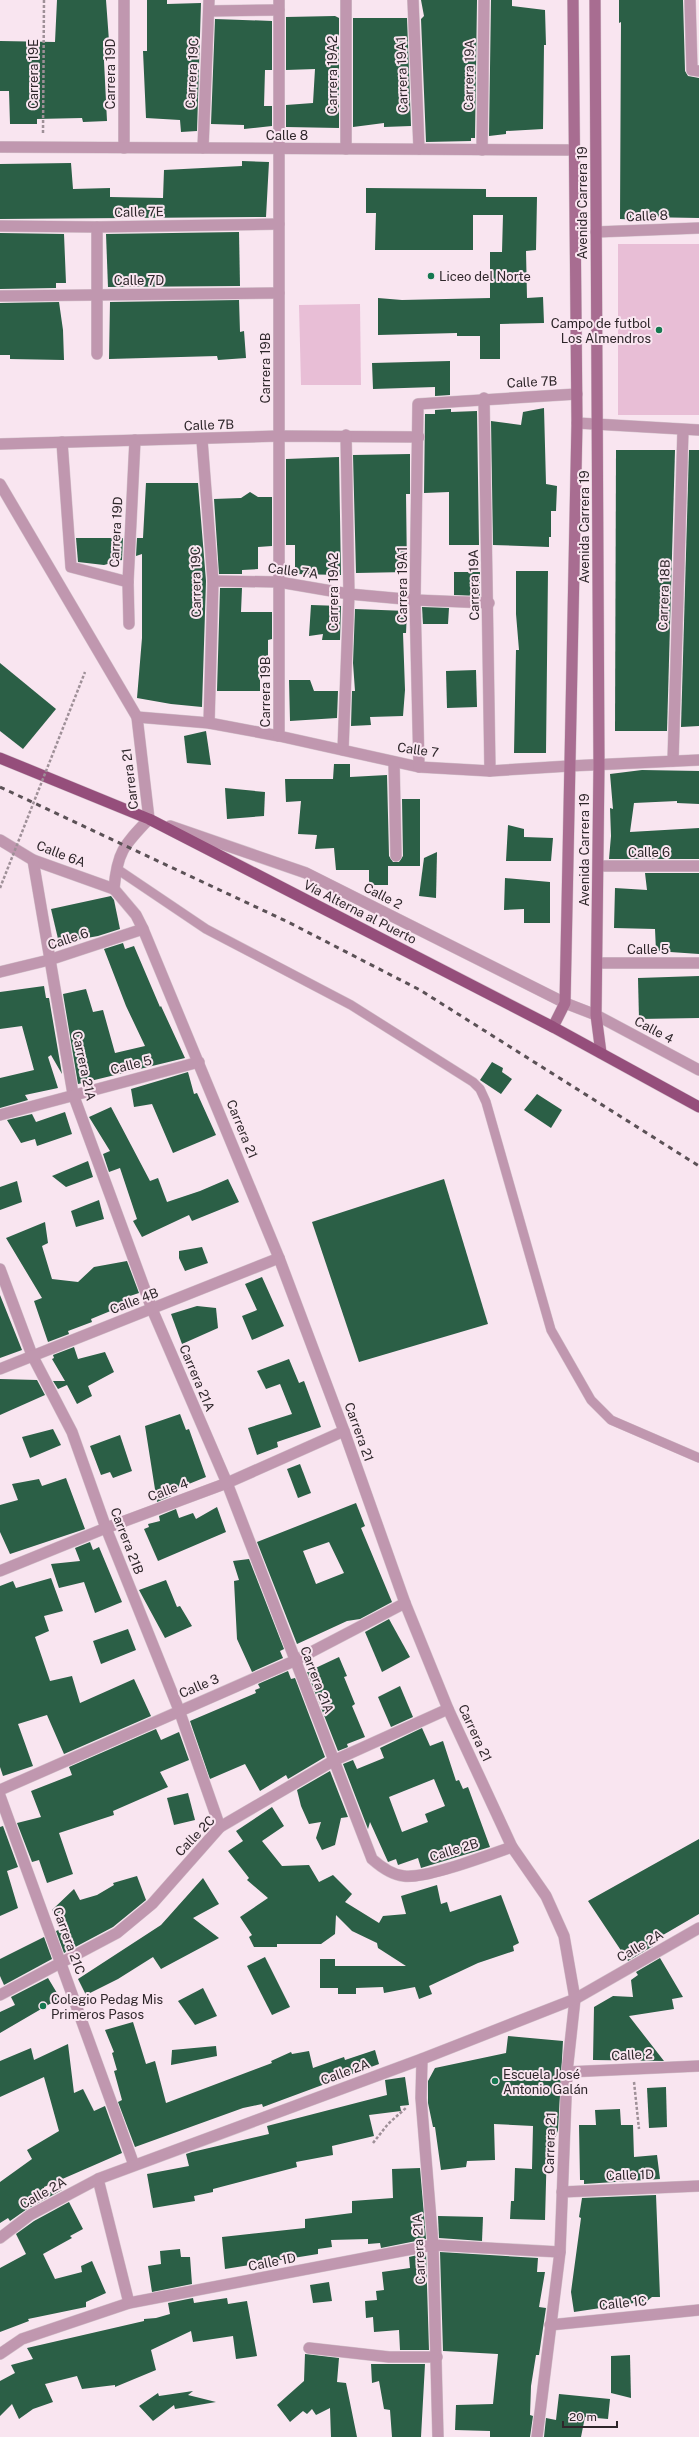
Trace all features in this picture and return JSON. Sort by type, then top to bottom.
[{"type":"main road","name":"Avenida Carrera 19","points":[[553,1027],[564,1003],[577,423],[573,0]]},
{"type":"main road","name":"Avenida Carrera 19","points":[[595,0],[599,764],[598,963],[596,1015],[600,1053]]},
{"type":"main road","name":"Vía Alterna al Puerto","points":[[0,758],[149,819],[553,1027],[699,1107]]},
{"type":"street","name":"Carrera 19D","points":[[124,0],[124,148]]},
{"type":"street","name":"Carrera 19A2","points":[[346,0],[346,149]]},
{"type":"street","name":"Carrera 19A1","points":[[414,0],[419,149]]},
{"type":"street","name":"Carrera 19A","points":[[482,150],[484,0]]},
{"type":"street","points":[[690,0],[696,71]]},
{"type":"street","points":[[209,5],[279,5]]},
{"type":"street","name":"Carrera 19C","points":[[203,148],[209,5]]},
{"type":"street","name":"Carrera 19B","points":[[279,5],[279,736]]},
{"type":"street","name":"Calle 8","points":[[0,147],[575,150]]},
{"type":"street","name":"Calle 7E","points":[[0,226],[97,227],[279,224]]},
{"type":"street","points":[[97,227],[97,354]]},
{"type":"street","name":"Calle 8","points":[[596,232],[699,228]]},
{"type":"street","name":"Calle 7D","points":[[0,296],[279,293]]},
{"type":"street","name":"Calle 7B","points":[[418,404],[484,398],[577,394]]},
{"type":"street","name":"Carrera 19A","points":[[484,398],[489,603],[490,771]]},
{"type":"street","name":"Carrera 19A1","points":[[418,404],[419,437],[415,600],[419,766]]},
{"type":"street","points":[[577,423],[699,430]]},
{"type":"street","name":"Carrera 18B","points":[[673,761],[683,430]]},
{"type":"street","name":"Carrera 19A2","points":[[343,750],[349,594],[346,435]]},
{"type":"street","name":"Calle 7B","points":[[0,444],[135,440],[202,440],[279,436],[346,435],[419,437]]},
{"type":"street","name":"Carrera 19D","points":[[129,624],[128,582],[135,440]]},
{"type":"street","name":"Carrera 19C","points":[[202,440],[212,581],[209,724]]},
{"type":"street","points":[[62,442],[71,567],[128,582]]},
{"type":"street","name":"Carrera 21","points":[[0,484],[137,717],[149,819],[125,845],[117,869],[114,889],[136,915],[199,1062],[278,1258],[344,1431],[405,1603],[448,1709],[512,1847],[546,1896],[564,1936],[575,1999],[567,2072],[560,2252],[537,2437]]},
{"type":"street","name":"Calle 7A","points":[[212,581],[279,582],[349,594],[415,600],[489,603]]},
{"type":"street","name":"Calle 7","points":[[137,717],[209,724],[279,736],[394,762],[419,766],[490,771],[599,764],[699,760]]},
{"type":"street","points":[[394,762],[396,856]]},
{"type":"street","name":"Calle 2","points":[[149,819],[306,872],[564,1003],[596,1015]]},
{"type":"street","name":"Calle 6A","points":[[0,840],[33,860],[114,889]]},
{"type":"street","name":"Carrera 21A","points":[[33,860],[73,1094],[152,1309],[227,1483],[294,1661],[372,1859],[382,1868],[404,1876]]},
{"type":"street","name":"Calle 6","points":[[599,866],[699,866]]},
{"type":"street","name":"Calle 6","points":[[0,972],[49,960],[143,930]]},
{"type":"street","name":"Calle 5","points":[[598,963],[699,963]]},
{"type":"street","name":"Calle 4","points":[[596,1015],[699,1070]]},
{"type":"street","name":"Calle 5","points":[[0,1115],[73,1094],[199,1062]]},
{"type":"street","name":"Calle 4B","points":[[0,1369],[278,1258]]},
{"type":"street","name":"Carrera 21B","points":[[0,1269],[32,1355],[72,1432],[106,1528],[179,1710],[220,1827]]},
{"type":"street","name":"Calle 4","points":[[0,1571],[106,1528],[227,1483],[344,1431]]},
{"type":"street","name":"Calle 3","points":[[0,1790],[179,1710],[294,1661],[405,1603]]},
{"type":"street","name":"Calle 2C","points":[[0,1995],[117,1934],[152,1904],[220,1827],[333,1761],[448,1709]]},
{"type":"street","name":"Carrera 21C","points":[[0,1796],[134,2165]]},
{"type":"street","name":"Calle 2B","points":[[404,1876],[421,1875],[512,1847]]},
{"type":"street","name":"Calle 2A","points":[[0,2238],[30,2214],[98,2179],[422,2059],[575,1999],[699,1928]]},
{"type":"street","name":"Carrera 21A","points":[[422,2059],[421,2098],[434,2245],[438,2437]]},
{"type":"street","name":"Calle 2","points":[[567,2072],[699,2066]]},
{"type":"street","points":[[98,2179],[129,2303]]},
{"type":"street","name":"Calle 1D","points":[[562,2192],[699,2186]]},
{"type":"street","name":"Calle 1D","points":[[0,2354],[22,2339],[129,2303],[434,2245],[560,2252]]},
{"type":"street","name":"Calle 1C","points":[[550,2325],[699,2310]]},
{"type":"street","points":[[309,2348],[389,2357],[437,2357]]},
{"type":"lane","points":[[117,869],[206,930],[351,1005],[473,1082],[480,1089],[486,1102],[551,1330],[592,1400],[611,1420],[699,1458]]},
{"type":"path","name":"Carrera 19E","points":[[43,147],[44,0]]},
{"type":"path","points":[[0,888],[85,672]]},
{"type":"path","points":[[633,2068],[639,2129]]},
{"type":"path","points":[[373,2143],[398,2114],[421,2098]]},
{"type":"shaded area","name":"Campo de futbol Los Almendros","points":[[618,244],[699,244],[699,415],[618,415]]},
{"type":"shaded area","points":[[360,304],[361,385],[301,385],[299,305]]},
{"type":"building","points":[[57,0],[106,0],[109,41],[103,41],[107,121],[83,122],[82,118],[37,119],[37,124],[10,124],[9,91],[0,91],[0,41],[55,42]]},
{"type":"building","points":[[147,0],[167,0],[167,4],[201,3],[197,131],[181,132],[180,120],[146,118],[143,51],[147,51]]},
{"type":"building","points":[[421,0],[477,0],[475,138],[471,138],[471,141],[426,142],[421,19],[424,16]]},
{"type":"building","points":[[491,0],[512,0],[512,6],[545,10],[546,45],[544,45],[543,129],[506,131],[506,134],[489,136]]},
{"type":"building","points":[[619,0],[683,0],[685,71],[688,76],[699,78],[699,218],[643,217],[643,220],[620,219],[621,22],[619,23]]},
{"type":"building","points":[[335,16],[339,18],[339,128],[286,127],[286,105],[313,103],[315,69],[286,70],[286,17]]},
{"type":"building","points":[[353,18],[407,18],[411,126],[384,127],[384,123],[353,127]]},
{"type":"building","points":[[215,19],[272,21],[272,70],[265,70],[264,106],[272,106],[272,126],[244,129],[244,125],[211,124]]},
{"type":"building","points":[[242,161],[269,162],[266,217],[0,219],[0,164],[71,163],[73,189],[110,188],[110,197],[163,198],[164,170],[242,166]]},
{"type":"building","points":[[366,188],[486,189],[486,197],[537,197],[536,250],[526,251],[527,298],[543,297],[544,323],[500,324],[500,359],[480,359],[480,336],[457,336],[457,333],[378,335],[378,298],[402,300],[490,298],[490,252],[502,252],[503,215],[473,215],[473,250],[375,250],[376,213],[366,213]]},
{"type":"building","points":[[239,232],[240,286],[108,287],[106,234]]},
{"type":"building","points":[[0,233],[64,234],[66,283],[56,283],[56,288],[0,289]]},
{"type":"building","points":[[239,300],[240,332],[244,331],[246,358],[218,360],[217,356],[109,359],[110,302]]},
{"type":"building","points":[[59,302],[63,330],[64,360],[10,359],[10,355],[0,355],[0,303]]},
{"type":"building","points":[[450,361],[450,395],[435,396],[435,387],[373,389],[372,363]]},
{"type":"building","points":[[544,408],[546,484],[557,486],[556,511],[551,511],[551,537],[549,537],[549,547],[493,545],[491,421],[521,425],[523,412]]},
{"type":"building","points":[[451,409],[451,412],[477,411],[479,545],[449,545],[449,492],[424,493],[425,414],[435,414],[435,410]]},
{"type":"building","points":[[616,450],[675,450],[667,731],[615,731]]},
{"type":"building","points":[[689,450],[699,450],[699,726],[681,727]]},
{"type":"building","points":[[410,454],[410,494],[406,494],[407,572],[356,573],[353,455]]},
{"type":"building","points":[[339,457],[341,575],[295,574],[295,545],[286,545],[286,459]]},
{"type":"building","points":[[146,483],[198,483],[206,581],[202,707],[171,704],[137,698],[142,638],[142,554],[136,556],[137,538],[143,538]]},
{"type":"building","points":[[250,492],[258,497],[272,497],[272,546],[258,547],[258,569],[242,570],[242,574],[219,574],[214,499],[241,498]]},
{"type":"building","points":[[76,538],[123,538],[122,560],[104,565],[78,562]]},
{"type":"building","points":[[516,571],[548,571],[546,753],[514,753],[516,650],[519,650],[516,614]]},
{"type":"building","points":[[454,572],[480,572],[480,596],[454,595]]},
{"type":"building","points":[[220,588],[242,588],[241,612],[272,612],[272,639],[268,640],[268,663],[260,663],[260,691],[217,691]]},
{"type":"building","points":[[311,605],[341,606],[340,640],[322,640],[323,634],[309,636]]},
{"type":"building","points":[[422,607],[449,608],[448,624],[423,624]]},
{"type":"building","points":[[355,609],[407,611],[406,633],[403,633],[405,690],[403,716],[370,717],[371,725],[351,726],[352,691],[355,691],[353,663]]},
{"type":"building","points":[[0,663],[56,709],[23,749],[0,731]]},
{"type":"building","points":[[476,670],[477,707],[447,708],[446,671]]},
{"type":"building","points":[[289,680],[310,680],[314,691],[338,691],[337,718],[290,721]]},
{"type":"building","points":[[206,731],[211,765],[187,763],[184,736]]},
{"type":"building","points":[[334,764],[350,764],[350,777],[387,775],[389,856],[393,862],[399,862],[403,856],[402,799],[420,799],[420,866],[388,866],[388,885],[369,885],[369,870],[336,870],[334,848],[315,849],[317,835],[298,834],[301,801],[286,802],[285,779],[333,779]]},
{"type":"building","points":[[642,770],[699,771],[699,804],[677,803],[677,801],[634,803],[630,832],[699,828],[699,859],[609,859],[611,836],[610,808],[613,809],[610,774]]},
{"type":"building","points":[[225,788],[265,792],[264,816],[227,819]]},
{"type":"building","points":[[508,825],[524,829],[524,837],[553,838],[551,861],[506,861]]},
{"type":"building","points":[[437,852],[436,898],[419,896],[424,858]]},
{"type":"building","points":[[645,873],[699,873],[699,954],[656,951],[655,929],[614,928],[615,888],[647,890]]},
{"type":"building","points":[[505,878],[550,882],[550,923],[524,923],[524,909],[504,910]]},
{"type":"building","points":[[111,896],[114,900],[120,929],[98,936],[59,943],[51,909]]},
{"type":"building","points":[[123,943],[125,949],[134,946],[160,1007],[161,1006],[185,1058],[78,1084],[63,994],[86,989],[93,1012],[103,1010],[115,1053],[145,1046],[126,1006],[104,949]]},
{"type":"building","points":[[699,976],[699,1018],[639,1019],[638,978]]},
{"type":"building","points":[[44,986],[46,998],[49,998],[62,1074],[51,1055],[48,1057],[58,1088],[25,1095],[28,1100],[0,1108],[0,1078],[34,1070],[22,1026],[0,1029],[0,992]]},
{"type":"building","points":[[492,1062],[503,1068],[502,1072],[512,1079],[501,1094],[480,1080]]},
{"type":"building","points":[[188,1072],[194,1094],[197,1093],[216,1135],[173,1153],[152,1104],[134,1107],[131,1089]]},
{"type":"building","points":[[537,1094],[562,1110],[551,1128],[524,1110]]},
{"type":"building","points":[[111,1107],[150,1181],[158,1178],[167,1202],[200,1191],[228,1179],[239,1202],[192,1221],[189,1215],[142,1237],[133,1221],[137,1219],[120,1168],[109,1172],[103,1154],[110,1151],[89,1117]]},
{"type":"building","points":[[65,1112],[72,1134],[37,1146],[35,1139],[21,1143],[7,1120],[32,1114],[36,1122]]},
{"type":"building","points":[[88,1161],[93,1177],[66,1187],[52,1176]]},
{"type":"building","points":[[444,1179],[488,1324],[359,1362],[312,1222]]},
{"type":"building","points":[[17,1181],[22,1202],[0,1210],[0,1187]]},
{"type":"building","points":[[99,1200],[104,1219],[76,1227],[71,1211]]},
{"type":"building","points":[[45,1222],[48,1243],[42,1246],[52,1279],[78,1282],[94,1267],[127,1261],[139,1293],[127,1297],[130,1303],[91,1319],[92,1322],[68,1331],[69,1334],[48,1342],[34,1301],[42,1298],[6,1238]]},
{"type":"building","points":[[202,1247],[208,1263],[185,1271],[179,1258],[179,1251]]},
{"type":"building","points":[[262,1277],[284,1326],[252,1340],[242,1316],[257,1310],[245,1284]]},
{"type":"building","points":[[0,1295],[22,1350],[0,1358]]},
{"type":"building","points":[[197,1306],[216,1308],[218,1328],[182,1344],[171,1314]]},
{"type":"building","points":[[74,1347],[78,1359],[105,1352],[114,1372],[88,1386],[92,1396],[77,1404],[67,1385],[58,1389],[53,1381],[65,1381],[52,1359],[54,1358],[53,1355]]},
{"type":"building","points":[[289,1359],[299,1383],[304,1381],[321,1427],[277,1442],[278,1447],[257,1455],[248,1428],[292,1414],[280,1384],[266,1389],[257,1371]]},
{"type":"building","points":[[0,1379],[37,1380],[45,1395],[0,1415]]},
{"type":"building","points":[[180,1414],[186,1430],[189,1429],[206,1477],[169,1492],[171,1496],[157,1502],[145,1426]]},
{"type":"building","points":[[53,1429],[61,1445],[30,1458],[22,1437]]},
{"type":"building","points":[[120,1435],[132,1471],[113,1478],[110,1472],[101,1475],[90,1446]]},
{"type":"building","points":[[300,1464],[311,1493],[298,1498],[287,1469]]},
{"type":"building","points":[[66,1478],[85,1529],[10,1554],[0,1532],[0,1505],[18,1500],[12,1484],[39,1479],[42,1486]]},
{"type":"building","points":[[356,1503],[365,1526],[361,1528],[392,1602],[360,1619],[347,1621],[297,1644],[257,1542]],"holes":[[[329,1542],[344,1573],[316,1584],[303,1551]]]},
{"type":"building","points":[[217,1507],[226,1532],[158,1561],[144,1529],[149,1527],[148,1524],[160,1521],[159,1516],[176,1509],[179,1518],[193,1513],[196,1519]]},
{"type":"building","points":[[90,1542],[93,1550],[99,1547],[122,1602],[95,1613],[84,1582],[59,1588],[51,1564],[80,1561],[75,1548]]},
{"type":"building","points":[[249,1559],[284,1649],[280,1651],[283,1658],[252,1672],[237,1639],[234,1581],[239,1580],[233,1561]]},
{"type":"building","points":[[51,1578],[63,1611],[44,1616],[49,1631],[35,1637],[50,1681],[72,1676],[80,1703],[134,1679],[151,1716],[64,1754],[47,1715],[18,1724],[33,1766],[3,1776],[0,1767],[0,1586],[13,1581],[16,1588]]},
{"type":"building","points":[[166,1580],[177,1607],[180,1606],[192,1626],[165,1638],[139,1590]]},
{"type":"building","points":[[389,1619],[410,1657],[382,1672],[365,1632]]},
{"type":"building","points":[[128,1629],[136,1650],[101,1664],[93,1641]]},
{"type":"building","points":[[339,1657],[347,1676],[344,1677],[355,1704],[352,1706],[365,1737],[347,1744],[348,1747],[338,1751],[307,1672]]},
{"type":"building","points":[[288,1671],[291,1679],[295,1678],[325,1757],[288,1779],[286,1775],[260,1791],[245,1764],[210,1779],[190,1721],[256,1693],[255,1690],[260,1688],[258,1684]]},
{"type":"building","points":[[400,1686],[413,1717],[391,1727],[378,1697]]},
{"type":"building","points":[[422,1728],[430,1746],[443,1741],[456,1781],[459,1780],[463,1789],[468,1787],[490,1847],[421,1868],[418,1858],[398,1865],[396,1859],[388,1862],[370,1822],[368,1829],[343,1764],[353,1760],[357,1769],[384,1758],[380,1748]],"holes":[[[434,1779],[445,1806],[425,1814],[428,1822],[402,1832],[389,1797]]]},
{"type":"building","points":[[156,1729],[161,1740],[179,1732],[189,1760],[160,1772],[168,1787],[113,1811],[114,1815],[59,1833],[73,1874],[47,1883],[39,1860],[32,1862],[17,1823],[41,1817],[31,1791],[72,1775],[69,1767]]},
{"type":"building","points":[[330,1771],[348,1817],[341,1818],[335,1845],[322,1850],[316,1838],[321,1822],[309,1824],[301,1806],[297,1790]]},
{"type":"building","points":[[188,1793],[195,1820],[174,1825],[167,1798]]},
{"type":"building","points":[[272,1807],[284,1826],[262,1841],[282,1866],[309,1865],[319,1882],[333,1875],[352,1894],[345,1902],[379,1923],[383,1916],[406,1914],[401,1896],[437,1885],[441,1904],[447,1902],[450,1912],[501,1895],[519,1943],[513,1946],[514,1951],[478,1963],[429,1986],[432,1994],[419,1999],[415,1987],[384,1993],[383,1987],[356,1988],[356,1994],[338,1994],[338,1988],[320,1988],[320,1959],[335,1959],[335,1966],[406,1966],[378,1948],[377,1943],[352,1931],[336,1915],[335,1934],[321,1944],[277,1944],[277,1947],[254,1947],[249,1937],[252,1935],[240,1917],[268,1898],[247,1880],[249,1878],[228,1851],[243,1841],[236,1831]]},
{"type":"building","points":[[3,1826],[18,1867],[7,1871],[18,1908],[0,1916],[0,1827]]},
{"type":"building","points":[[699,1839],[699,1914],[651,1942],[653,1946],[628,1961],[588,1901]]},
{"type":"building","points":[[137,1876],[146,1900],[113,1927],[64,1953],[56,1931],[61,1929],[52,1910],[74,1889],[80,1900],[97,1895],[114,1885],[113,1883]]},
{"type":"building","points":[[203,1878],[219,1904],[193,1918],[219,1938],[161,1969],[153,1957],[118,1979],[86,1995],[78,1979],[161,1925]]},
{"type":"building","points":[[44,1937],[52,1959],[4,1985],[0,1976],[0,1959]]},
{"type":"building","points":[[265,1957],[290,2007],[272,2015],[247,1966]]},
{"type":"building","points":[[660,1958],[683,1997],[672,1999],[674,2009],[629,2016],[664,2061],[593,2060],[594,2007],[613,1996],[633,1997],[631,1980],[638,1975],[636,1972]]},
{"type":"building","points":[[48,1978],[60,1998],[0,2033],[0,2012],[15,2005],[11,1997]]},
{"type":"building","points":[[203,1988],[217,2016],[195,2025],[178,2001]]},
{"type":"building","points":[[133,2022],[146,2064],[155,2061],[166,2103],[272,2063],[271,2061],[291,2052],[292,2054],[309,2051],[313,2068],[344,2057],[345,2060],[375,2050],[379,2064],[263,2107],[262,2104],[243,2108],[135,2147],[118,2102],[122,2100],[114,2071],[117,2070],[112,2053],[114,2052],[105,2030]]},
{"type":"building","points":[[508,2036],[563,2041],[558,2130],[553,2145],[547,2145],[545,2220],[510,2219],[511,2201],[514,2201],[515,2168],[532,2169],[533,2126],[494,2124],[495,2160],[467,2161],[466,2167],[441,2170],[435,2127],[433,2127],[428,2103],[428,2081],[435,2068],[506,2053]]},
{"type":"building","points":[[68,2044],[74,2093],[83,2089],[94,2111],[105,2106],[122,2153],[44,2187],[45,2193],[62,2190],[27,2209],[10,2221],[8,2218],[0,2223],[0,2182],[32,2159],[27,2150],[59,2131],[44,2077],[0,2097],[0,2061],[31,2048],[34,2060]]},
{"type":"building","points":[[216,2046],[217,2056],[171,2065],[172,2050]]},
{"type":"building","points":[[405,2077],[409,2105],[400,2106],[401,2111],[369,2115],[374,2136],[332,2146],[333,2155],[296,2162],[297,2167],[213,2189],[213,2192],[194,2196],[195,2201],[153,2208],[147,2174],[189,2166],[186,2154],[192,2152],[269,2134],[267,2126],[387,2095],[385,2080]]},
{"type":"building","points":[[666,2087],[667,2127],[649,2128],[647,2088]]},
{"type":"building","points":[[620,2109],[621,2125],[633,2125],[634,2157],[657,2155],[660,2179],[584,2184],[584,2180],[580,2180],[579,2125],[596,2125],[595,2110]]},
{"type":"building","points":[[420,2168],[426,2239],[381,2248],[380,2243],[368,2244],[368,2239],[331,2240],[332,2247],[318,2249],[318,2254],[225,2269],[222,2237],[305,2228],[305,2219],[352,2213],[352,2201],[393,2198],[392,2169]]},
{"type":"building","points":[[656,2195],[660,2297],[652,2297],[647,2301],[574,2312],[571,2292],[581,2218],[579,2217],[582,2198]]},
{"type":"building","points":[[69,2202],[83,2229],[70,2236],[72,2238],[43,2254],[55,2279],[82,2272],[81,2266],[92,2261],[106,2293],[86,2302],[86,2307],[28,2319],[29,2321],[0,2332],[0,2268],[26,2254],[16,2234],[34,2221]]},
{"type":"building","points":[[438,2216],[483,2217],[482,2241],[439,2238]]},
{"type":"building","points":[[180,2249],[181,2257],[190,2257],[192,2284],[152,2292],[148,2266],[161,2264],[160,2251]]},
{"type":"building","points":[[440,2252],[538,2258],[537,2272],[545,2272],[539,2307],[546,2308],[539,2355],[536,2355],[531,2386],[530,2415],[533,2416],[530,2437],[490,2437],[490,2431],[455,2430],[456,2405],[493,2404],[498,2354],[443,2351]]},
{"type":"building","points":[[426,2253],[429,2350],[400,2350],[399,2330],[374,2332],[373,2317],[366,2318],[365,2301],[377,2300],[376,2291],[384,2290],[382,2272],[410,2268],[409,2257]]},
{"type":"building","points":[[329,2282],[332,2301],[313,2303],[310,2285]]},
{"type":"building","points":[[193,2298],[194,2303],[227,2298],[228,2304],[247,2301],[257,2356],[236,2359],[233,2336],[193,2342],[191,2331],[151,2350],[156,2370],[115,2387],[115,2385],[82,2389],[77,2376],[45,2384],[53,2402],[33,2409],[19,2419],[12,2404],[0,2416],[0,2381],[15,2373],[11,2365],[33,2359],[27,2348],[170,2314],[168,2303]]},
{"type":"building","points":[[305,2354],[339,2358],[337,2382],[346,2383],[357,2437],[331,2437],[330,2408],[316,2415],[312,2409],[307,2414],[303,2411],[290,2422],[277,2405],[304,2381]]},
{"type":"building","points":[[630,2355],[631,2398],[611,2393],[611,2356]]},
{"type":"building","points":[[371,2364],[425,2364],[421,2437],[392,2437],[390,2410],[384,2409],[379,2381],[372,2383]]},
{"type":"building","points":[[193,2391],[188,2395],[216,2402],[175,2409],[174,2405],[153,2421],[139,2406],[158,2393],[159,2396]]},
{"type":"building","points":[[559,2394],[610,2399],[608,2419],[585,2417],[581,2437],[544,2437],[546,2418],[556,2420]]},
{"type":"railway","points":[[0,787],[288,922],[420,990],[699,1166]]},
{"type":"place","name":"Liceo del Norte","points":[[431,276]]},
{"type":"place","name":"Campo de futbol Los Almendros","points":[[659,330]]},
{"type":"place","name":"Colegio Pedag Mis Primeros Pasos","points":[[43,2006]]},
{"type":"place","name":"Escuela José Antonio Galán","points":[[495,2081]]}]
